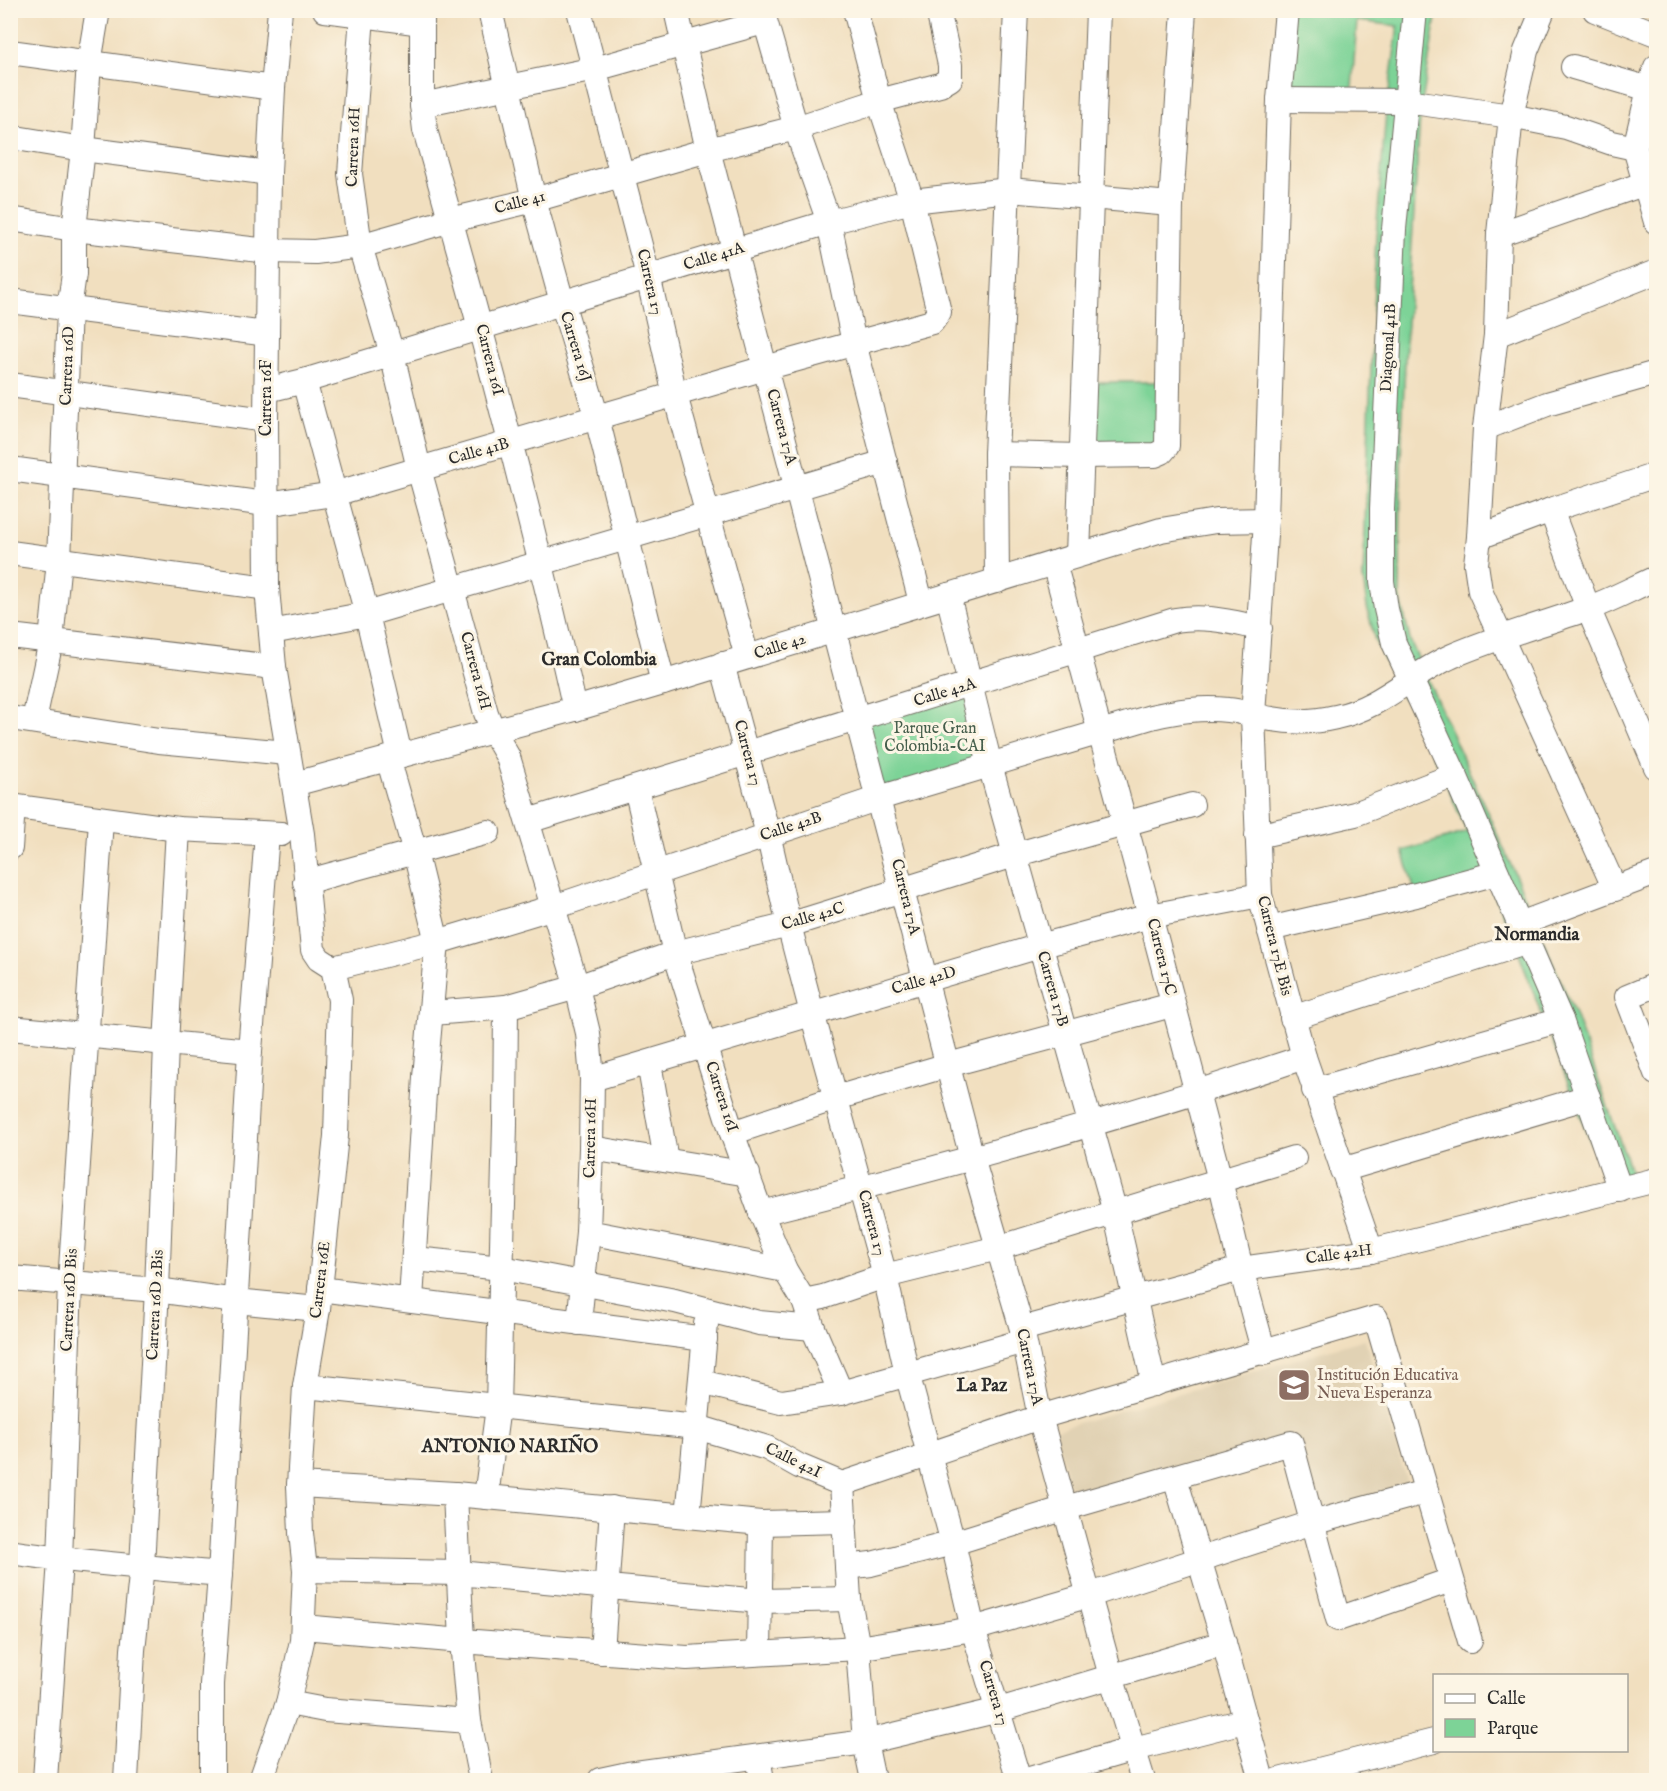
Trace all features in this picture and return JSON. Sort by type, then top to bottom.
[{"type":"street","name":"Carrera 16D","points":[[34,720],[51,641],[60,560],[68,392],[69,309],[74,274],[74,229],[89,63],[98,10]]},
{"type":"street","name":"Carrera 16F","points":[[280,10],[269,172],[266,420],[267,588],[274,667],[294,784]]},
{"type":"street","points":[[325,10],[362,16],[422,17]]},
{"type":"street","name":"Carrera 16J","points":[[490,10],[534,200],[597,418],[663,683]]},
{"type":"street","name":"Carrera 17","points":[[579,10],[648,276],[675,395],[747,657]]},
{"type":"street","name":"Carrera 17A","points":[[676,10],[708,150],[972,1158],[1023,1335],[1040,1417],[1111,1676],[1143,1780]]},
{"type":"street","points":[[855,10],[879,101],[912,201]]},
{"type":"street","name":"Calle 41","points":[[10,219],[74,229],[268,251],[315,252],[360,246],[451,220],[534,200],[622,173],[796,128],[879,101],[940,85],[950,79],[950,65],[938,10]]},
{"type":"street","points":[[997,581],[996,454],[1016,10]]},
{"type":"street","points":[[1078,555],[1098,10]]},
{"type":"street","points":[[996,454],[1155,455],[1167,446],[1171,204],[1184,10]]},
{"type":"street","name":"Carrera 17E Bis","points":[[1287,10],[1279,100],[1266,520],[1253,715],[1260,895],[1292,1018],[1314,1090],[1371,1251]]},
{"type":"street","name":"Diagonal 41B","points":[[1415,10],[1394,229],[1382,509],[1382,580],[1386,609],[1394,643],[1455,775],[1561,1020],[1620,1190]]},
{"type":"street","points":[[1543,10],[1526,51],[1511,116],[1499,234],[1496,335],[1485,428],[1476,564],[1480,591],[1615,889]]},
{"type":"street","points":[[1595,10],[1656,34]]},
{"type":"street","name":"Carrera 16H","points":[[362,16],[350,174],[360,246],[392,354],[420,469],[486,713],[508,757],[554,907],[588,1033],[592,1079],[591,1148],[588,1232],[579,1323]]},
{"type":"street","points":[[422,105],[595,69],[684,44],[763,16],[796,128],[829,222],[854,343],[921,602]]},
{"type":"street","name":"Carrera 16I","points":[[422,17],[422,105],[425,130],[480,326],[542,563],[575,709]]},
{"type":"street","points":[[10,52],[273,88]]},
{"type":"street","points":[[1573,67],[1649,89]]},
{"type":"street","points":[[1656,67],[1635,148],[1651,183],[1656,222]]},
{"type":"street","points":[[1279,100],[1406,101],[1511,116],[1566,127],[1612,143],[1635,148]]},
{"type":"street","points":[[10,137],[269,172]]},
{"type":"street","points":[[1499,234],[1651,183]]},
{"type":"street","name":"Calle 41A","points":[[267,390],[304,381],[829,222],[912,201],[1009,190],[1171,204]]},
{"type":"street","name":"Calle 41B","points":[[10,469],[266,504],[334,494],[765,368],[932,322],[937,318],[939,312],[912,201]]},
{"type":"street","points":[[1496,335],[1656,272]]},
{"type":"street","points":[[10,301],[267,334]]},
{"type":"street","points":[[1485,428],[1547,404],[1656,373]]},
{"type":"street","points":[[304,381],[367,614],[394,756],[437,942],[425,1077],[411,1300]]},
{"type":"street","points":[[10,385],[266,420]]},
{"type":"street","points":[[271,632],[367,614],[454,590],[798,490],[885,462]]},
{"type":"street","points":[[1479,537],[1656,475]]},
{"type":"street","points":[[1551,510],[1588,608],[1656,767]]},
{"type":"street","name":"Calle 42","points":[[294,784],[575,709],[1161,530],[1215,520],[1266,520]]},
{"type":"street","points":[[10,553],[267,588]]},
{"type":"street","name":"Carrera 17C","points":[[1054,563],[1150,916],[1220,1180],[1240,1269],[1264,1353]]},
{"type":"street","points":[[1253,715],[1288,722],[1310,722],[1338,717],[1371,706],[1432,666],[1502,636],[1588,608],[1656,578]]},
{"type":"street","name":"Carrera 17B","points":[[948,595],[1014,855],[1115,1212],[1154,1384]]},
{"type":"street","name":"Calle 42A","points":[[528,821],[1175,620],[1193,617],[1212,618],[1260,628]]},
{"type":"street","points":[[10,636],[274,667]]},
{"type":"street","name":"Carrera 17","points":[[722,664],[768,834],[812,1013],[885,1276],[973,1629],[1019,1780]]},
{"type":"street","name":"Calle 42B","points":[[333,968],[437,942],[554,907],[879,798],[1181,710],[1230,710],[1253,715]]},
{"type":"street","points":[[10,718],[159,741],[287,753]]},
{"type":"street","points":[[1257,836],[1355,814],[1455,775]]},
{"type":"street","points":[[294,784],[302,834],[313,950],[319,959],[333,968]]},
{"type":"street","name":"Carrera 16I","points":[[636,789],[675,953],[732,1133],[761,1213],[785,1270],[804,1301],[841,1393]]},
{"type":"street","name":"Calle 42C","points":[[432,1013],[506,1006],[577,987],[675,953],[789,925],[1014,855],[1192,805]]},
{"type":"street","points":[[10,848],[12,806],[178,829],[302,834]]},
{"type":"street","name":"Carrera 16D Bis","points":[[45,1780],[60,1560],[70,1283],[101,820]]},
{"type":"street","name":"Carrera 16D 2Bis","points":[[126,1780],[133,1650],[142,1566],[178,829]]},
{"type":"street","points":[[305,882],[488,832]]},
{"type":"street","points":[[212,1780],[212,1684],[250,1051],[267,834]]},
{"type":"street","points":[[1269,929],[1416,895],[1497,873]]},
{"type":"street","points":[[1292,1018],[1524,933],[1615,889],[1656,873]]},
{"type":"street","name":"Calle 42D","points":[[592,1079],[1040,946],[1150,916],[1260,895]]},
{"type":"street","name":"Carrera 16E","points":[[261,1780],[288,1703],[302,1641],[305,1570],[299,1485],[305,1386],[319,1299],[336,1136],[340,1000],[333,968]]},
{"type":"street","points":[[1656,985],[1627,998],[1656,1073]]},
{"type":"street","points":[[732,1133],[836,1098],[948,1065],[1172,1005]]},
{"type":"street","points":[[486,1497],[498,1407],[506,1006]]},
{"type":"street","points":[[1314,1090],[1561,1020]]},
{"type":"street","points":[[10,1028],[250,1051]]},
{"type":"street","points":[[761,1213],[1091,1125],[1196,1094],[1304,1057]]},
{"type":"street","points":[[650,1063],[666,1160]]},
{"type":"street","points":[[1342,1170],[1588,1097]]},
{"type":"street","points":[[591,1148],[748,1174]]},
{"type":"street","points":[[804,1301],[885,1276],[998,1248],[1294,1158]]},
{"type":"street","name":"Calle 42H","points":[[701,1382],[781,1402],[841,1393],[1135,1297],[1240,1269],[1371,1251],[1656,1180]]},
{"type":"street","points":[[588,1232],[785,1270]]},
{"type":"street","points":[[415,1259],[502,1268],[583,1283],[759,1323],[813,1328]]},
{"type":"street","points":[[10,1278],[157,1290],[236,1301],[411,1300],[705,1339]]},
{"type":"street","points":[[688,1516],[707,1310]]},
{"type":"street","name":"Calle 42I","points":[[305,1386],[697,1427],[767,1448],[799,1466],[842,1484],[1040,1417],[1264,1353],[1376,1318],[1425,1492]]},
{"type":"street","points":[[847,1567],[871,1564],[953,1542],[1291,1443],[1338,1619],[1451,1580]]},
{"type":"street","points":[[1175,1478],[1262,1780]]},
{"type":"street","points":[[842,1484],[849,1599],[858,1648],[865,1742],[873,1780]]},
{"type":"street","points":[[299,1485],[455,1494],[761,1523],[845,1521]]},
{"type":"street","points":[[303,1627],[687,1658],[858,1648],[973,1629],[1089,1595],[1312,1523],[1425,1492],[1470,1641]]},
{"type":"street","points":[[455,1494],[462,1641],[469,1720],[481,1780]]},
{"type":"street","points":[[602,1652],[612,1508]]},
{"type":"street","points":[[759,1653],[761,1523]]},
{"type":"street","points":[[10,1552],[60,1560],[220,1574]]},
{"type":"street","points":[[305,1570],[458,1573],[760,1600],[849,1599]]},
{"type":"street","points":[[600,1780],[865,1742],[999,1710],[1224,1643]]},
{"type":"street","points":[[288,1703],[325,1710],[469,1720]]},
{"type":"street","points":[[1026,1780],[1244,1720]]},
{"type":"street","points":[[1279,1780],[1433,1741]]},
{"type":"street","points":[[758,1757],[762,1780]]},
{"type":"shaded area","name":"Institución Educativa Nueva Esperanza","points":[[1365,1339],[1409,1490],[1318,1519],[1294,1449],[1074,1500],[1054,1430]]},
{"type":"green space","points":[[1287,11],[1437,11],[1420,116],[1401,457],[1400,596],[1410,640],[1575,1014],[1634,1181],[1608,1188],[1512,936],[1486,876],[1416,895],[1403,851],[1467,832],[1416,715],[1401,694],[1375,641],[1363,578],[1376,235],[1386,112],[1398,26],[1357,21],[1351,100],[1279,100]]},
{"type":"green space","points":[[1084,382],[1167,382],[1167,446],[1081,456]]},
{"type":"green space","name":"Parque Gran Colombia-CAI","points":[[970,685],[990,765],[879,798],[858,719]]},
{"type":"place","name":"Institución Educativa Nueva Esperanza","points":[[1294,1385]]},
{"type":"district","name":"Gran Colombia","points":[[599,660]]},
{"type":"district","name":"Normandia","points":[[1537,935]]},
{"type":"district","name":"La Paz","points":[[982,1386]]},
{"type":"district","name":"ANTONIO NARIÑO","points":[[510,1447]]}]
